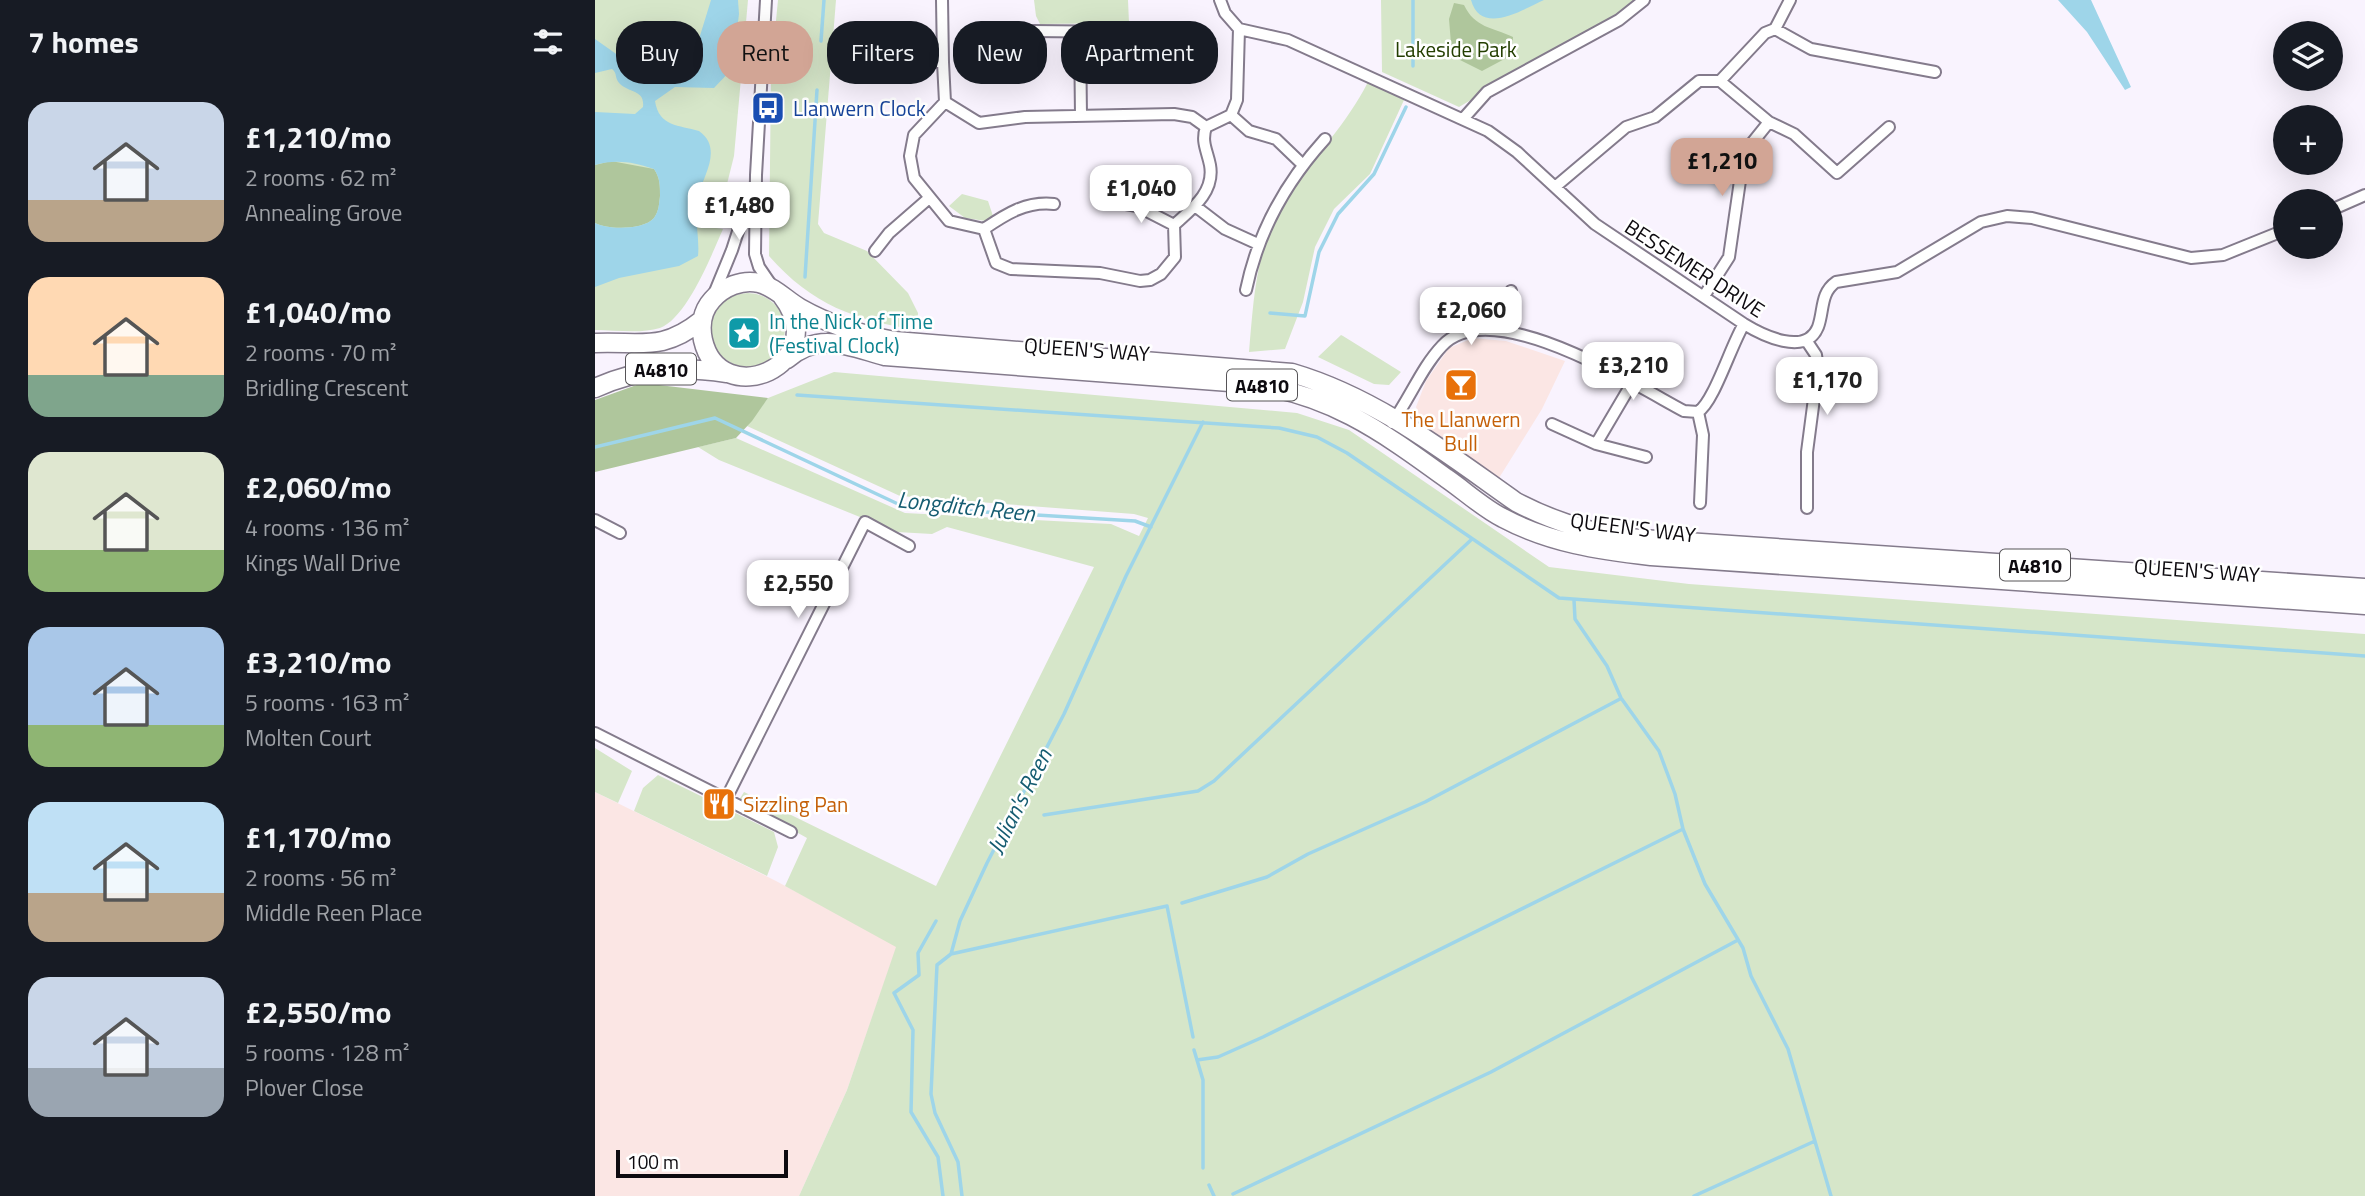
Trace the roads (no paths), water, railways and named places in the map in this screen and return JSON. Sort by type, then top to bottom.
[{"type":"main road","name":"QUEEN'S WAY","points":[[710,302],[731,286],[744,282],[758,283],[841,327],[895,341],[1292,373],[1322,382],[1396,418],[1516,502],[1541,515],[1592,532],[1627,538],[2365,588]]},
{"type":"main road","points":[[779,293],[795,319],[796,332],[788,356],[779,366]]},
{"type":"main road","points":[[710,302],[702,320],[704,346],[711,358],[730,373]]},
{"type":"main road","name":"A4810","points":[[595,343],[660,343],[674,340],[702,320]]},
{"type":"main road","name":"QUEEN'S WAY","points":[[595,388],[629,375],[679,367],[755,377],[779,366],[800,347],[816,342],[836,343],[885,356],[1275,387],[1318,399],[1385,433],[1500,517],[1528,531],[1578,547],[1651,556],[2365,605]]},
{"type":"street","points":[[766,0],[755,175],[755,254],[759,267],[779,293]]},
{"type":"street","points":[[942,0],[946,102]]},
{"type":"street","points":[[1206,127],[1231,116],[1237,100],[1239,30],[1224,13],[1220,0]]},
{"type":"street","points":[[1463,119],[1487,92],[1619,20],[1644,0]]},
{"type":"street","points":[[1720,81],[1765,33],[1775,29],[1790,0]]},
{"type":"street","points":[[1775,29],[1811,49],[1935,72]]},
{"type":"street","name":"BESSEMER DRIVE","points":[[1239,30],[1288,40],[1463,119],[1502,141],[1595,224],[1744,324],[1769,338],[1794,342],[1806,340]]},
{"type":"street","points":[[1555,187],[1626,127],[1654,117],[1699,81],[1720,81],[1769,122],[1794,134],[1837,173],[1889,127]]},
{"type":"street","points":[[1081,84],[1081,116]]},
{"type":"street","points":[[946,102],[979,123],[1025,117],[1184,115],[1206,127]]},
{"type":"street","points":[[946,102],[918,127],[911,144],[914,178],[928,198],[955,225],[984,229],[1018,208],[1041,203],[1054,204]]},
{"type":"street","points":[[1231,116],[1249,131],[1276,139],[1302,164]]},
{"type":"street","points":[[1704,296],[1729,257],[1744,153],[1769,122]]},
{"type":"street","points":[[1174,225],[1203,198],[1211,176],[1203,144],[1206,127]]},
{"type":"street","points":[[1246,290],[1258,244],[1274,210],[1302,164],[1325,139]]},
{"type":"street","points":[[710,302],[732,250],[755,175]]},
{"type":"street","points":[[2343,205],[2365,195]]},
{"type":"street","points":[[875,251],[889,233],[928,198]]},
{"type":"street","points":[[1115,202],[1137,206],[1174,225]]},
{"type":"street","points":[[1195,206],[1226,229],[1258,244]]},
{"type":"street","points":[[1807,509],[1807,452],[1818,368],[1816,355],[1806,340],[1817,328],[1824,296],[1836,282],[1897,272],[1994,218],[2032,218],[2192,258],[2224,255],[2273,235]]},
{"type":"street","points":[[984,229],[991,255],[1003,268],[1067,274],[1100,273],[1140,281],[1161,274],[1170,265],[1175,248],[1174,225]]},
{"type":"street","points":[[1487,329],[1511,290]]},
{"type":"street","points":[[1698,412],[1713,393],[1727,356],[1744,324]]},
{"type":"street","points":[[1385,433],[1443,345],[1470,330],[1487,329],[1541,341],[1685,411],[1698,412]]},
{"type":"street","points":[[1596,444],[1632,383]]},
{"type":"street","points":[[1698,412],[1703,435],[1700,503]]},
{"type":"street","points":[[1552,424],[1596,444],[1646,457]]},
{"type":"street","points":[[595,520],[620,533]]},
{"type":"street","points":[[726,799],[865,522],[909,546]]},
{"type":"street","points":[[595,733],[791,832]]},
{"type":"water","points":[[711,0],[738,0],[738,21],[717,21],[718,84],[714,88],[675,87],[655,101],[657,110],[665,120],[699,131],[710,145],[710,162],[697,202],[698,256],[679,266],[619,278],[595,287],[595,223],[617,228],[642,225],[656,215],[660,196],[654,169],[625,162],[595,165],[595,112],[635,114],[643,107],[642,98],[636,92],[620,84],[703,84],[703,26]]},
{"type":"water","points":[[1471,0],[1544,0],[1514,14],[1493,18],[1484,17],[1476,11]]},
{"type":"water","points":[[2058,0],[2091,0],[2131,87],[2125,90],[2087,32]]},
{"type":"water","points":[[595,39],[616,54],[616,76],[612,69],[595,73]]},
{"type":"waterway","points":[[821,41],[824,0]]},
{"type":"waterway","points":[[1413,0],[1413,66]]},
{"type":"waterway","points":[[805,277],[817,90]]},
{"type":"waterway","points":[[1270,313],[1305,316],[1319,252],[1338,214],[1374,174],[1406,107]]},
{"type":"waterway","points":[[797,395],[1279,428],[1317,437],[1347,453],[1559,598],[2365,656]]},
{"type":"waterway","name":"Longditch Reen","points":[[595,447],[715,418],[898,504],[919,508],[1135,521],[1151,527]]},
{"type":"waterway","name":"Julian's Reen","points":[[962,1196],[958,1162],[935,1113],[931,1094],[937,965],[951,954],[960,921],[987,863],[1064,714],[1126,576],[1203,422]]},
{"type":"waterway","points":[[1044,815],[1198,791],[1214,781],[1472,539]]},
{"type":"waterway","points":[[1574,600],[1575,619],[1607,666],[1621,698],[1659,751],[1675,794],[1683,829],[1705,884],[1743,948],[1751,976],[1788,1049],[1831,1196]]},
{"type":"waterway","points":[[1182,903],[1267,877],[1308,854],[1425,802],[1620,699]]},
{"type":"waterway","points":[[1197,1060],[1218,1057],[1263,1037],[1683,829]]},
{"type":"waterway","points":[[951,954],[1167,906],[1193,1037]]},
{"type":"waterway","points":[[936,921],[918,953],[919,975],[894,993],[913,1030],[911,1112],[938,1157],[943,1196]]},
{"type":"waterway","points":[[1233,1194],[1491,1072],[1738,940]]},
{"type":"waterway","points":[[1194,1050],[1203,1080],[1203,1168]]},
{"type":"waterway","points":[[1694,1196],[1815,1141]]},
{"type":"waterway","points":[[1209,1185],[1214,1196]]},
{"type":"place","name":"Llanwern Clock","points":[[768,108]]},
{"type":"place","name":"In the Nick of Time (Festival Clock)","points":[[744,333]]},
{"type":"place","name":"The Llanwern Bull","points":[[1461,385]]},
{"type":"place","name":"Sizzling Pan","points":[[719,804]]},
{"type":"park label","name":"Lakeside Park","points":[[1456,49]]}]
